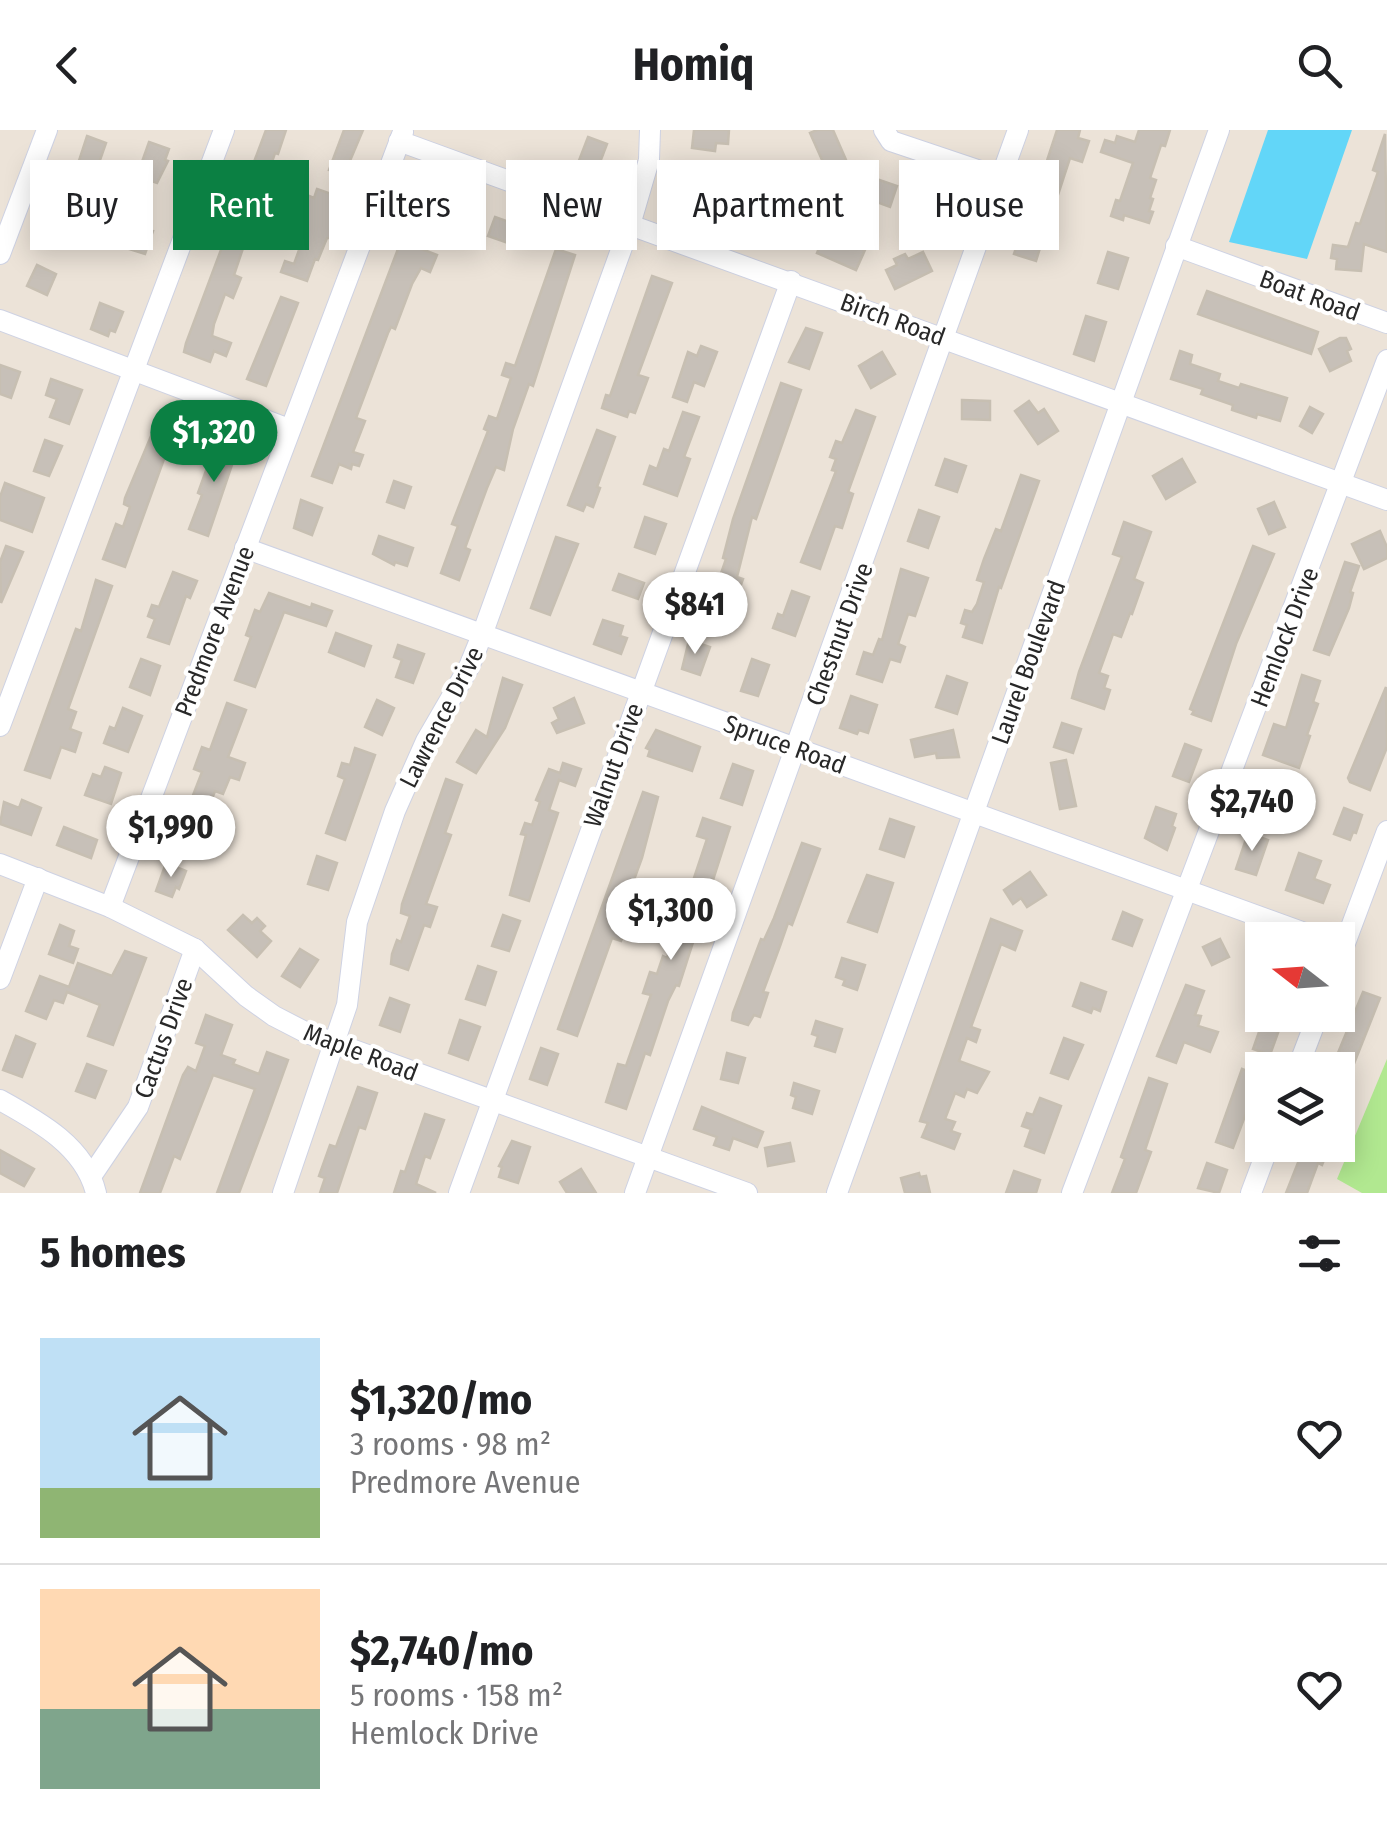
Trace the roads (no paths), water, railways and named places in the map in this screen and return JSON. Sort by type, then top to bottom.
[{"type":"street","points":[[0,254],[47,130]]},
{"type":"street","points":[[0,726],[224,130]]},
{"type":"street","name":"Lawrence Drive","points":[[637,200],[648,160],[650,130]]},
{"type":"street","points":[[884,130],[892,141],[948,160]]},
{"type":"street","name":"Chestnut Drive","points":[[1007,160],[1018,130]]},
{"type":"street","name":"Laurel Boulevard","points":[[837,1193],[1219,130]]},
{"type":"street","name":"Birch Road","points":[[401,136],[506,177]]},
{"type":"street","name":"Predmore Avenue","points":[[110,907],[401,136]]},
{"type":"street","name":"Birch Road","points":[[637,228],[1387,500]]},
{"type":"street","name":"Boat Road","points":[[1176,246],[1387,323]]},
{"type":"street","name":"Lawrence Drive","points":[[283,1193],[347,1005],[357,922],[395,811],[426,740],[451,702],[482,635],[621,250]]},
{"type":"street","name":"Chestnut Drive","points":[[635,1193],[976,250]]},
{"type":"street","name":"Walnut Drive","points":[[459,1193],[791,281]]},
{"type":"street","points":[[0,320],[289,429]]},
{"type":"street","name":"Hemlock Drive","points":[[1072,1193],[1387,360]]},
{"type":"street","name":"Spruce Road","points":[[245,548],[1188,889],[1269,922]]},
{"type":"street","points":[[1348,922],[1387,831]]},
{"type":"street","name":"Maple Road","points":[[0,864],[110,907],[195,948],[246,996],[274,1016],[334,1044],[747,1193]]},
{"type":"street","points":[[0,979],[38,878]]},
{"type":"street","name":"Cactus Drive","points":[[94,1184],[138,1106],[195,948]]},
{"type":"street","points":[[0,1100],[76,1151],[94,1184]]},
{"type":"street","points":[[1251,1193],[1263,1162]]},
{"type":"water","points":[[1268,130],[1352,130],[1307,259],[1229,242]]}]
